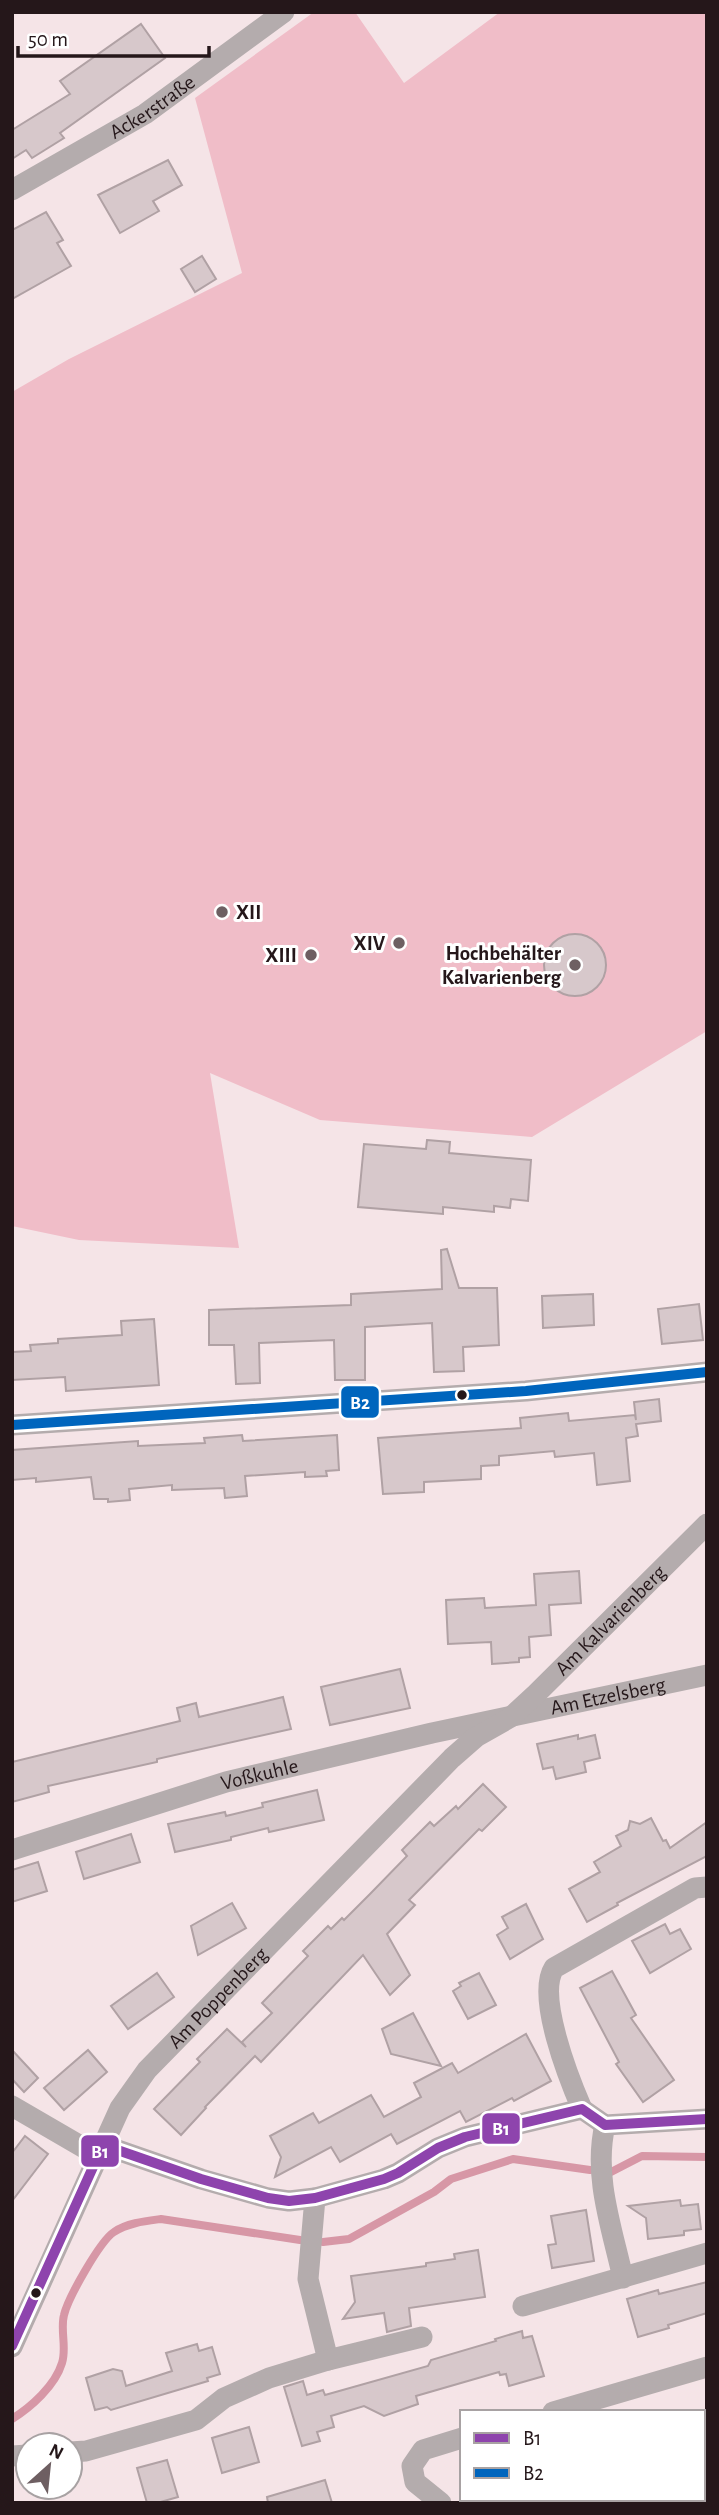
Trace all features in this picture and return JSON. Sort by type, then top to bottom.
[{"type":"street","name":"Ackerstraße","points":[[12,191],[145,114],[284,12]]},
{"type":"street","points":[[12,1425],[526,1391],[707,1372]]},
{"type":"street","name":"Am Kalvarienberg","points":[[511,1717],[707,1524]]},
{"type":"street","name":"Am Etzelsberg","points":[[511,1717],[707,1675]]},
{"type":"street","name":"Voßkuhle","points":[[12,1850],[226,1782],[511,1717]]},
{"type":"street","name":"Am Poppenberg","points":[[12,2347],[120,2108],[147,2070],[452,1758],[476,1737],[511,1717]]},
{"type":"street","points":[[707,1887],[695,1888],[606,1936],[554,1968],[549,1975],[549,1999],[562,2060],[582,2109],[605,2125],[707,2119]]},
{"type":"street","points":[[12,2106],[101,2150],[268,2198],[289,2201],[315,2198],[384,2179],[438,2148],[465,2137],[582,2109]]},
{"type":"street","points":[[605,2125],[600,2167],[622,2278]]},
{"type":"street","points":[[315,2198],[308,2279],[328,2360]]},
{"type":"street","points":[[523,2306],[707,2253]]},
{"type":"street","points":[[84,2451],[196,2420],[224,2398],[245,2387],[328,2360],[422,2337]]},
{"type":"street","points":[[560,2410],[707,2367]]},
{"type":"street","points":[[441,2503],[415,2482],[412,2466],[423,2450],[460,2439]]},
{"type":"shaded area","points":[[314,12],[355,12],[404,83],[500,12],[707,12],[707,1031],[532,1137],[320,1120],[210,1073],[239,1248],[79,1240],[12,1226],[12,392],[69,359],[242,273],[195,98]]},
{"type":"building","points":[[141,24],[165,58],[60,133],[64,138],[32,158],[26,150],[12,159],[12,130],[70,94],[60,81]]},
{"type":"building","points":[[168,160],[182,185],[153,201],[159,211],[120,233],[98,195]]},
{"type":"building","points":[[46,212],[63,240],[57,243],[71,266],[12,299],[12,230]]},
{"type":"building","points":[[202,256],[216,279],[195,292],[181,269]]},
{"type":"building","name":"Hochbehälter Kalvarienberg","points":[[569,934],[581,934],[597,943],[604,953],[604,977],[597,987],[581,996],[569,996],[558,991],[549,982],[544,971],[544,959],[549,948],[558,939]]},
{"type":"building","points":[[427,1140],[450,1142],[449,1153],[531,1160],[528,1201],[511,1199],[510,1208],[494,1206],[494,1212],[443,1207],[443,1214],[358,1207],[364,1144],[426,1149]]},
{"type":"building","points":[[447,1249],[459,1288],[497,1288],[499,1345],[463,1347],[464,1371],[434,1372],[432,1323],[365,1327],[365,1380],[335,1380],[334,1340],[259,1343],[260,1383],[236,1384],[234,1345],[209,1345],[209,1310],[351,1305],[351,1294],[442,1289],[441,1250]]},
{"type":"building","points":[[593,1294],[594,1325],[543,1328],[542,1296]]},
{"type":"building","points":[[699,1304],[703,1340],[662,1344],[658,1309]]},
{"type":"building","points":[[154,1319],[159,1385],[66,1391],[65,1377],[12,1380],[12,1352],[31,1351],[30,1345],[58,1343],[58,1339],[122,1335],[121,1321]]},
{"type":"building","points":[[659,1399],[661,1421],[636,1424],[638,1436],[626,1438],[630,1481],[597,1485],[594,1453],[555,1457],[554,1451],[499,1456],[499,1465],[481,1466],[481,1479],[424,1482],[424,1492],[383,1494],[378,1438],[521,1428],[520,1418],[568,1413],[569,1421],[635,1415],[636,1420],[634,1402]]},
{"type":"building","points":[[242,1435],[243,1441],[337,1435],[339,1470],[326,1471],[327,1476],[305,1477],[305,1472],[245,1476],[247,1496],[225,1498],[224,1488],[172,1490],[172,1485],[129,1489],[130,1500],[108,1502],[108,1499],[94,1499],[91,1477],[36,1482],[36,1478],[12,1480],[12,1450],[138,1441],[138,1446],[205,1443],[204,1438]]},
{"type":"building","points":[[579,1571],[581,1603],[549,1605],[551,1635],[529,1637],[530,1657],[519,1658],[519,1662],[492,1664],[491,1642],[448,1644],[446,1600],[484,1598],[485,1608],[536,1605],[534,1574]]},
{"type":"building","points":[[400,1669],[410,1708],[330,1725],[321,1687]]},
{"type":"building","points":[[283,1697],[291,1729],[48,1786],[49,1792],[12,1802],[12,1762],[180,1721],[177,1708],[196,1703],[199,1717]]},
{"type":"building","points":[[578,1735],[578,1739],[595,1735],[600,1758],[584,1762],[586,1772],[556,1779],[553,1767],[543,1769],[537,1744]]},
{"type":"building","points":[[483,1784],[506,1807],[482,1831],[479,1829],[409,1900],[415,1905],[387,1934],[410,1975],[390,1995],[363,1955],[261,2062],[255,2056],[181,2135],[154,2109],[200,2062],[197,2059],[227,2029],[246,2047],[242,2042],[272,2013],[262,2003],[308,1956],[303,1951],[328,1926],[331,1929],[342,1918],[344,1920],[370,1894],[407,1856],[402,1850],[430,1822],[434,1826],[456,1806],[458,1809]]},
{"type":"building","points":[[317,1790],[324,1820],[269,1832],[268,1828],[231,1837],[231,1840],[175,1852],[168,1824],[225,1812],[226,1816],[263,1807],[262,1803]]},
{"type":"building","points":[[651,1818],[663,1841],[666,1840],[670,1848],[707,1822],[707,1856],[617,1903],[618,1905],[587,1922],[569,1889],[600,1872],[594,1862],[621,1846],[616,1836],[628,1830],[630,1821],[640,1824]]},
{"type":"building","points":[[131,1834],[140,1862],[84,1879],[76,1852]]},
{"type":"building","points":[[38,1862],[47,1891],[12,1902],[12,1870]]},
{"type":"building","points":[[232,1903],[246,1928],[198,1955],[191,1926]]},
{"type":"building","points":[[526,1904],[543,1939],[510,1959],[497,1935],[508,1928],[502,1917]]},
{"type":"building","points":[[665,1924],[670,1934],[680,1929],[691,1949],[650,1973],[632,1941]]},
{"type":"building","points":[[612,1971],[636,2015],[631,2018],[674,2080],[643,2102],[616,2064],[619,2062],[580,1988]]},
{"type":"building","points":[[157,1973],[174,1997],[128,2029],[111,2006]]},
{"type":"building","points":[[479,1973],[496,2005],[468,2019],[453,1991],[461,1986],[459,1983]]},
{"type":"building","points":[[413,2013],[441,2066],[391,2054],[382,2029]]},
{"type":"building","points":[[526,2034],[551,2081],[466,2122],[460,2111],[397,2144],[391,2134],[340,2162],[331,2147],[275,2177],[281,2157],[270,2136],[313,2113],[319,2123],[371,2095],[384,2117],[421,2097],[414,2083],[452,2063],[458,2073]]},
{"type":"building","points":[[12,2050],[38,2078],[24,2092],[12,2079]]},
{"type":"building","points":[[88,2050],[107,2072],[64,2110],[44,2088]]},
{"type":"building","points":[[25,2136],[48,2154],[12,2201],[12,2153]]},
{"type":"building","points":[[680,2200],[681,2206],[698,2204],[701,2229],[684,2231],[684,2235],[648,2239],[646,2218],[628,2206]]},
{"type":"building","points":[[586,2210],[594,2261],[552,2268],[548,2245],[556,2244],[551,2216]]},
{"type":"building","points":[[478,2250],[485,2297],[409,2308],[411,2326],[387,2332],[384,2313],[343,2319],[355,2302],[351,2276],[426,2266],[426,2263],[455,2259],[454,2254]]},
{"type":"building","points":[[707,2282],[707,2313],[638,2337],[627,2299],[658,2290],[659,2294]]},
{"type":"building","points":[[522,2331],[523,2338],[532,2336],[544,2376],[509,2386],[506,2374],[500,2375],[499,2372],[416,2396],[418,2404],[384,2416],[364,2406],[331,2416],[334,2427],[317,2432],[320,2441],[302,2446],[284,2387],[303,2381],[307,2395],[323,2390],[325,2395],[428,2366],[431,2360]]},
{"type":"building","points":[[197,2344],[199,2351],[212,2347],[220,2374],[207,2378],[208,2381],[111,2410],[107,2407],[95,2410],[86,2378],[113,2369],[122,2371],[126,2386],[172,2371],[166,2353]]},
{"type":"building","points":[[249,2427],[259,2462],[222,2473],[212,2438]]},
{"type":"building","points":[[167,2460],[178,2497],[147,2503],[137,2468]]},
{"type":"building","points":[[325,2480],[332,2503],[268,2503],[267,2497]]},
{"type":"waterway","points":[[611,2172],[642,2156],[707,2157]]},
{"type":"waterway","points":[[323,2242],[349,2239],[434,2192],[451,2179],[513,2159],[590,2170]]},
{"type":"waterway","points":[[12,2419],[42,2395],[59,2372],[64,2351],[63,2321],[67,2307],[93,2258],[114,2232],[131,2224],[161,2219],[300,2240]]},
{"type":"transit line","name":"B2","points":[[12,1425],[526,1391],[707,1372]]},
{"type":"transit line","name":"B1","points":[[12,2346],[103,2145],[201,2179],[268,2198],[289,2201],[315,2198],[384,2179],[438,2148],[465,2137],[582,2109],[605,2125],[707,2119]]},
{"type":"place","name":"XII","points":[[222,912]]},
{"type":"place","name":"XIV","points":[[399,943]]},
{"type":"place","name":"XIII","points":[[311,955]]},
{"type":"place","name":"Hochbehälter Kalvarienberg","points":[[575,965]]}]
